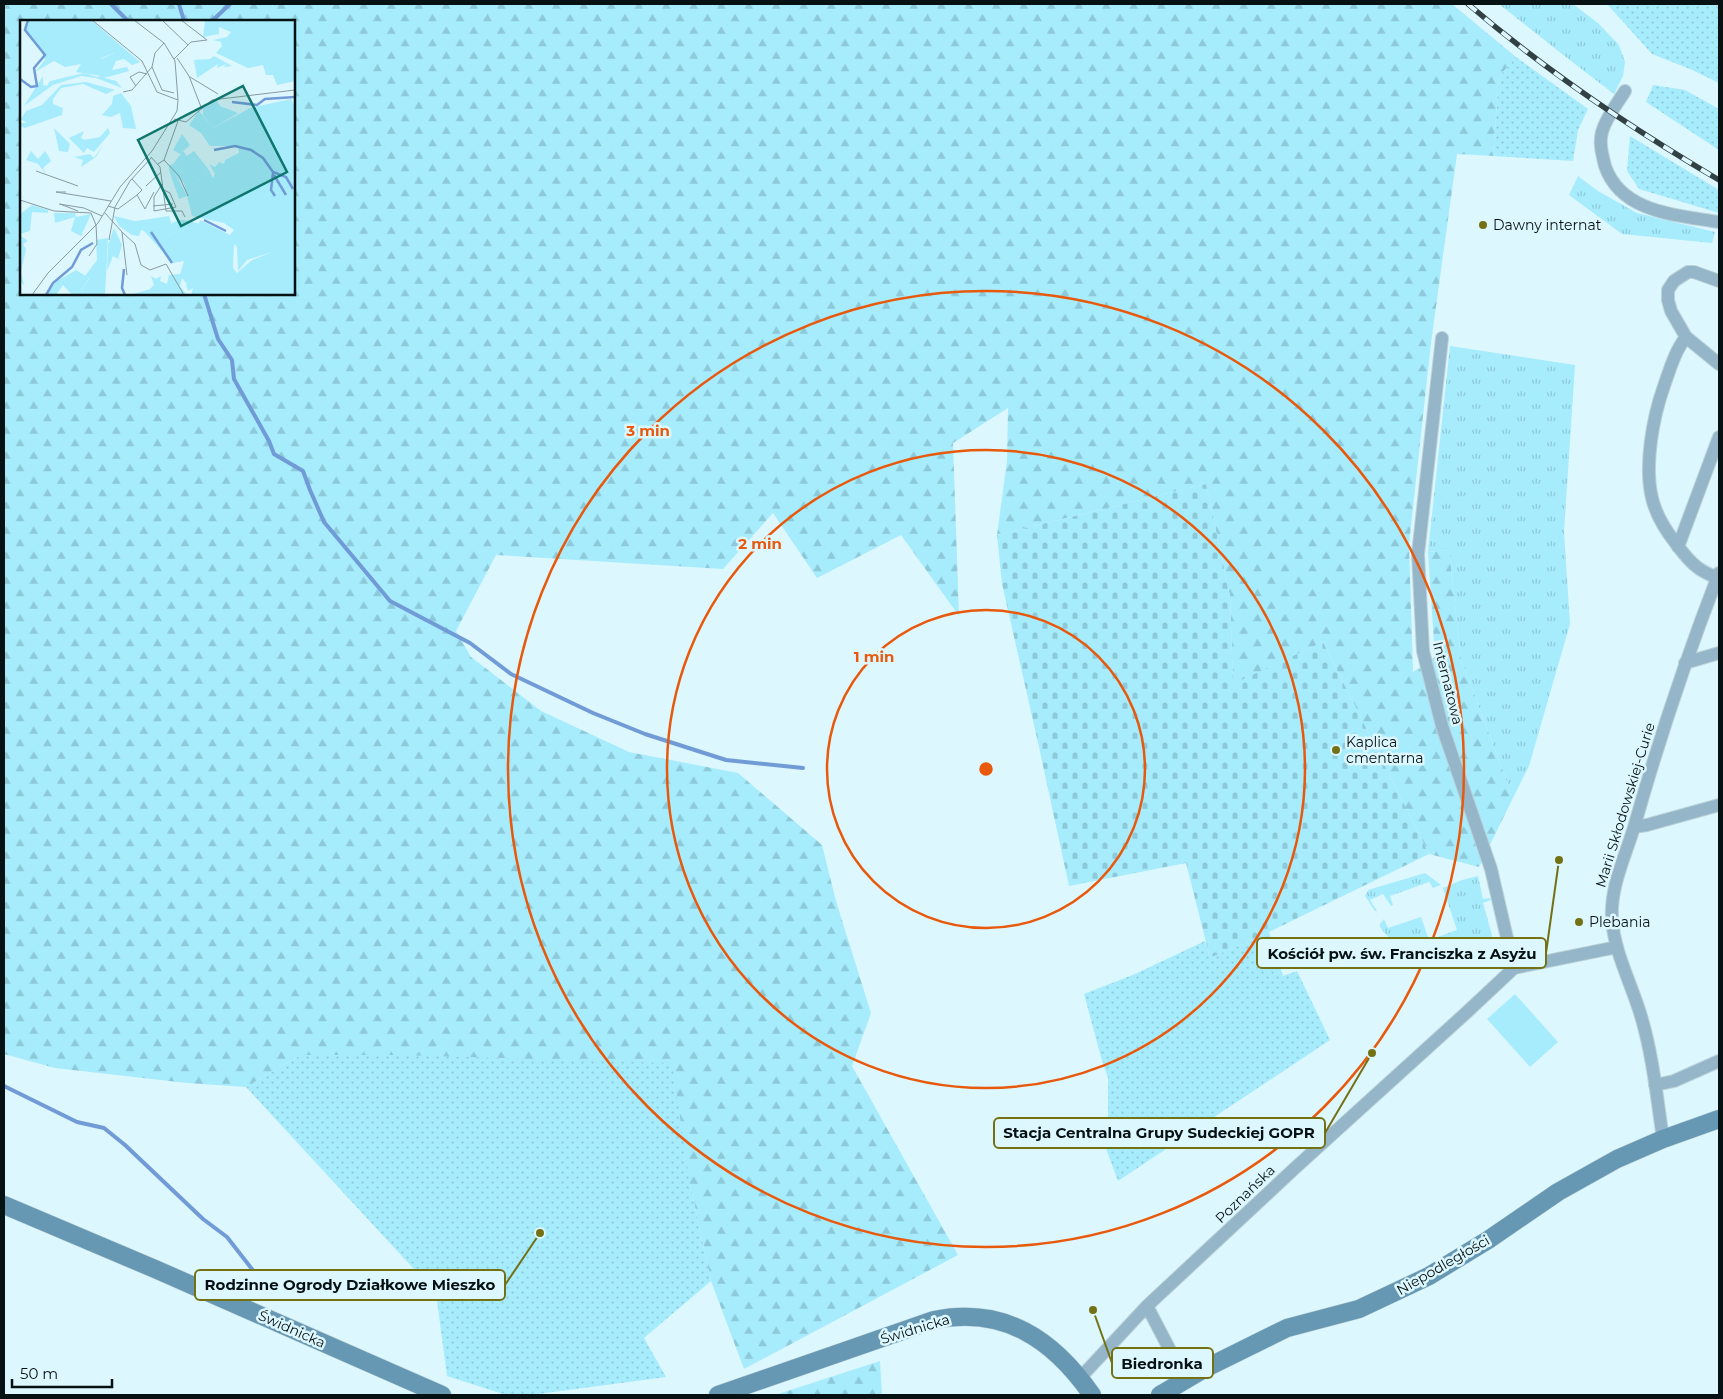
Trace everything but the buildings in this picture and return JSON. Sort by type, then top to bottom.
[{"type":"main road","name":"Niepodległości","points":[[1160,1395],[1185,1379],[1287,1328],[1359,1309],[1429,1276],[1488,1240],[1558,1192],[1617,1159],[1663,1139],[1719,1119]]},
{"type":"main road","name":"Świdnicka","points":[[4,1205],[442,1395]]},
{"type":"main road","name":"Świdnicka","points":[[718,1395],[926,1323],[952,1316],[991,1318],[1010,1324],[1045,1344],[1064,1359],[1092,1395]]},
{"type":"street","points":[[1625,92],[1604,126],[1600,142],[1605,164],[1614,185],[1638,204],[1652,209],[1668,214],[1719,222]]},
{"type":"street","points":[[1719,282],[1694,272],[1688,272],[1674,281],[1668,290],[1671,311],[1686,338],[1719,364]]},
{"type":"street","name":"Internatowa","points":[[1442,338],[1418,554],[1422,651],[1442,726],[1492,869],[1514,968]]},
{"type":"street","points":[[1686,338],[1673,361],[1658,402],[1652,428],[1649,464],[1652,498],[1666,531],[1678,547],[1697,567],[1718,576]]},
{"type":"street","points":[[1678,547],[1719,437]]},
{"type":"street","name":"Marii Skłodowskiej-Curie","points":[[1663,1139],[1642,1019],[1617,947],[1612,920],[1612,899],[1651,767],[1685,664],[1718,576]]},
{"type":"street","points":[[1685,664],[1719,653]]},
{"type":"street","points":[[1634,827],[1719,805]]},
{"type":"street","points":[[1514,968],[1617,947]]},
{"type":"street","name":"Poznańska","points":[[1080,1378],[1147,1306],[1514,968]]},
{"type":"street","points":[[1655,1085],[1674,1081],[1719,1061]]},
{"type":"street","points":[[1147,1306],[1185,1379]]},
{"type":"green space","points":[[4,4],[1452,4],[1516,57],[1499,77],[1493,156],[1457,154],[1431,343],[1409,544],[1413,672],[1435,657],[1428,552],[1449,550],[1461,659],[1513,798],[1479,867],[1429,854],[1323,642],[1233,685],[1230,596],[1206,484],[997,535],[1007,461],[1008,408],[953,443],[959,616],[901,535],[817,578],[773,513],[723,569],[496,555],[456,631],[471,657],[541,711],[629,752],[738,773],[822,845],[836,901],[871,1013],[852,1066],[958,1255],[744,1369],[711,1281],[690,1184],[301,1055],[246,1087],[187,1083],[55,1068],[4,1054]]},
{"type":"green space","points":[[1499,4],[1573,4],[1599,24],[1619,45],[1625,62],[1623,76],[1614,94],[1562,54]]},
{"type":"green space","points":[[1607,4],[1719,4],[1719,83],[1652,54]]},
{"type":"green space","points":[[1516,57],[1588,109],[1578,130],[1573,161],[1493,156],[1499,77]]},
{"type":"green space","points":[[1653,85],[1685,90],[1719,109],[1719,150],[1646,102]]},
{"type":"green space","points":[[1630,136],[1719,190],[1719,213],[1639,189],[1627,171]]},
{"type":"green space","points":[[1578,176],[1598,191],[1637,213],[1715,232],[1712,243],[1622,234],[1569,195]]},
{"type":"green space","points":[[1450,346],[1575,365],[1564,532],[1570,624],[1529,766],[1513,798],[1461,659],[1449,550],[1428,552]]},
{"type":"green space","points":[[1206,484],[1230,596],[1233,684],[1323,642],[1429,854],[1269,932],[1210,958],[1186,863],[1069,886],[1002,584],[997,535]]},
{"type":"green space","points":[[1425,873],[1441,885],[1433,888],[1429,882],[1390,896],[1393,905],[1391,906],[1383,894],[1370,900],[1377,911],[1375,911],[1365,896],[1368,890]]},
{"type":"green space","points":[[1478,876],[1483,899],[1490,898],[1491,900],[1483,903],[1495,946],[1495,958],[1448,958],[1417,953],[1402,947],[1380,927],[1384,919],[1388,928],[1421,917],[1429,940],[1457,930],[1443,888]]},
{"type":"green space","points":[[1269,932],[1283,976],[1297,971],[1330,1040],[1118,1181],[1105,1146],[1108,1118],[1108,1078],[1084,994],[1135,974],[1205,941],[1210,958]]},
{"type":"green space","points":[[1515,994],[1558,1042],[1530,1067],[1487,1019]]},
{"type":"green space","points":[[301,1055],[399,1055],[672,1063],[690,1184],[711,1281],[644,1338],[666,1377],[531,1395],[506,1395],[447,1376],[436,1293],[246,1087]]},
{"type":"green space","points":[[880,1361],[882,1395],[775,1395]]},
{"type":"waterway","points":[[111,4],[127,20]]},
{"type":"waterway","points":[[179,4],[184,20]]},
{"type":"waterway","points":[[213,20],[230,4]]},
{"type":"waterway","points":[[204,295],[218,339],[232,360],[234,379],[269,441],[274,454],[303,471],[324,522],[390,601],[470,643],[511,674],[593,713],[645,734],[726,760],[803,768]]},
{"type":"waterway","points":[[4,1086],[77,1122],[104,1128],[125,1145],[203,1219],[227,1237],[255,1273]]},
{"type":"railway","points":[[1468,4],[1590,98],[1719,180]]},
{"type":"place","name":"Dawny internat","points":[[1483,225]]},
{"type":"place","name":"Kaplica cmentarna","points":[[1336,750]]},
{"type":"place","name":"Kościół pw. św. Franciszka z Asyżu","points":[[1559,860]]},
{"type":"place","name":"Plebania","points":[[1579,922]]},
{"type":"place","name":"Stacja Centralna Grupy Sudeckiej GOPR","points":[[1372,1053]]},
{"type":"place","name":"Rodzinne Ogrody Działkowe Mieszko","points":[[540,1233]]},
{"type":"place","name":"Biedronka","points":[[1093,1310]]}]
